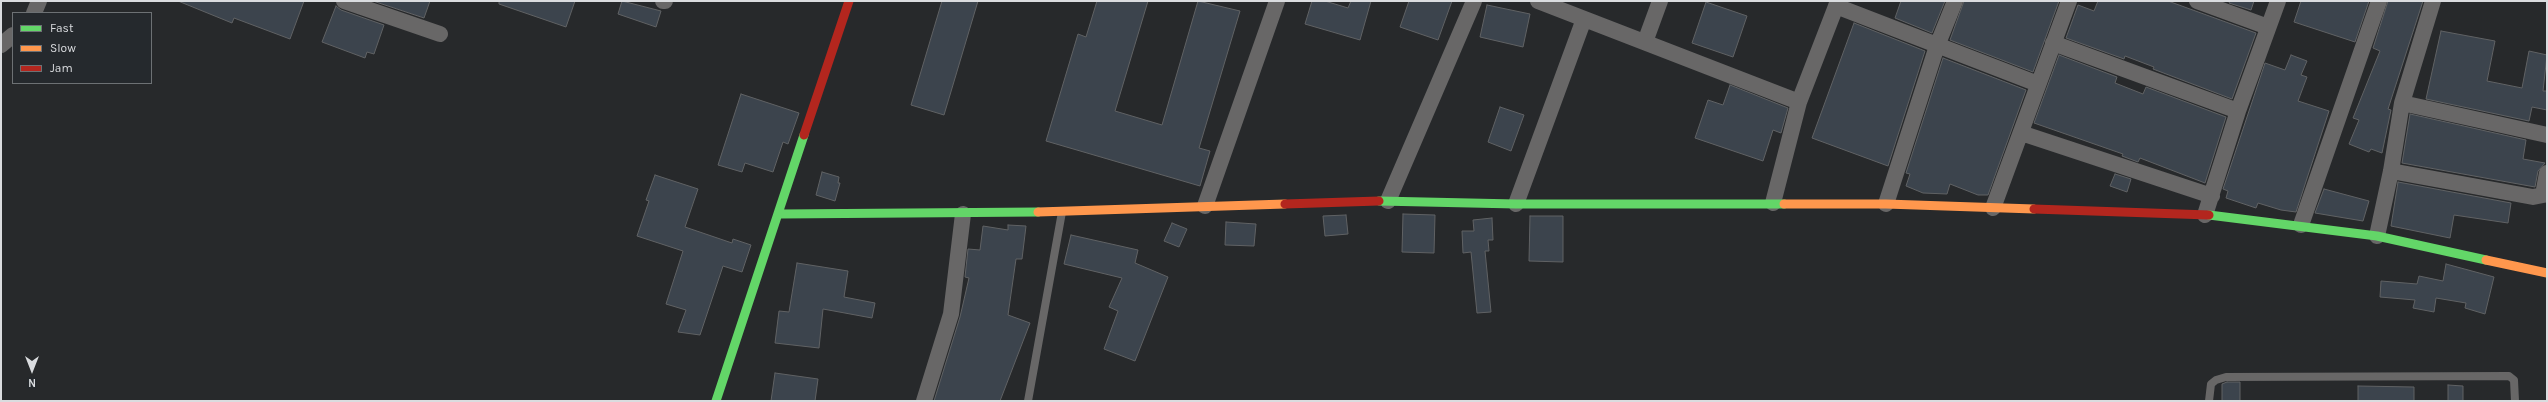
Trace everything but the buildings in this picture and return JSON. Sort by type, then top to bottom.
[{"type":"street","points":[[34,12],[39,1]]},
{"type":"street","points":[[344,1],[440,34]]},
{"type":"street","points":[[716,401],[780,214],[849,1]]},
{"type":"street","points":[[1204,206],[1277,1]]},
{"type":"street","points":[[1388,200],[1474,1]]},
{"type":"street","points":[[1538,1],[1799,102]]},
{"type":"street","points":[[1645,42],[1660,1]]},
{"type":"street","points":[[1886,204],[1937,46],[1955,1]]},
{"type":"street","points":[[1993,208],[2069,1]]},
{"type":"street","points":[[2197,1],[2268,27]]},
{"type":"street","points":[[2205,215],[2238,111],[2278,1]]},
{"type":"street","points":[[2301,225],[2379,1]]},
{"type":"street","points":[[2377,236],[2391,171],[2402,103],[2433,1]]},
{"type":"street","points":[[1773,203],[1799,102],[1837,3],[1937,46],[2038,84]]},
{"type":"street","points":[[1516,204],[1584,19]]},
{"type":"street","points":[[1,45],[12,37]]},
{"type":"street","points":[[2053,43],[2238,111]]},
{"type":"street","points":[[2402,103],[2547,135]]},
{"type":"street","points":[[2021,133],[2212,196]]},
{"type":"street","points":[[2391,171],[2533,197],[2545,195],[2547,173]]},
{"type":"street","points":[[780,214],[963,214],[1062,212],[1388,200],[1516,204],[1886,204],[2205,215],[2301,225],[2377,236],[2547,273]]},
{"type":"street","points":[[924,401],[952,314],[963,214]]},
{"type":"lane","points":[[1028,401],[1062,212]]},
{"type":"lane","points":[[2209,401],[2211,384],[2216,380],[2236,376],[2509,376],[2514,380],[2515,401]]},
{"type":"traffic: fast","points":[[716,401],[804,135]]},
{"type":"traffic: fast","points":[[1379,201],[1516,204],[1784,204]]},
{"type":"traffic: fast","points":[[780,214],[1038,212]]},
{"type":"traffic: fast","points":[[2209,215],[2377,236],[2486,260]]},
{"type":"traffic: slow","points":[[1038,212],[1285,204]]},
{"type":"traffic: slow","points":[[1784,204],[1886,204],[2034,209]]},
{"type":"traffic: slow","points":[[2486,260],[2547,273]]},
{"type":"traffic: jam","points":[[804,135],[849,1]]},
{"type":"traffic: jam","points":[[1285,204],[1379,201]]},
{"type":"traffic: jam","points":[[2034,209],[2209,215]]}]
